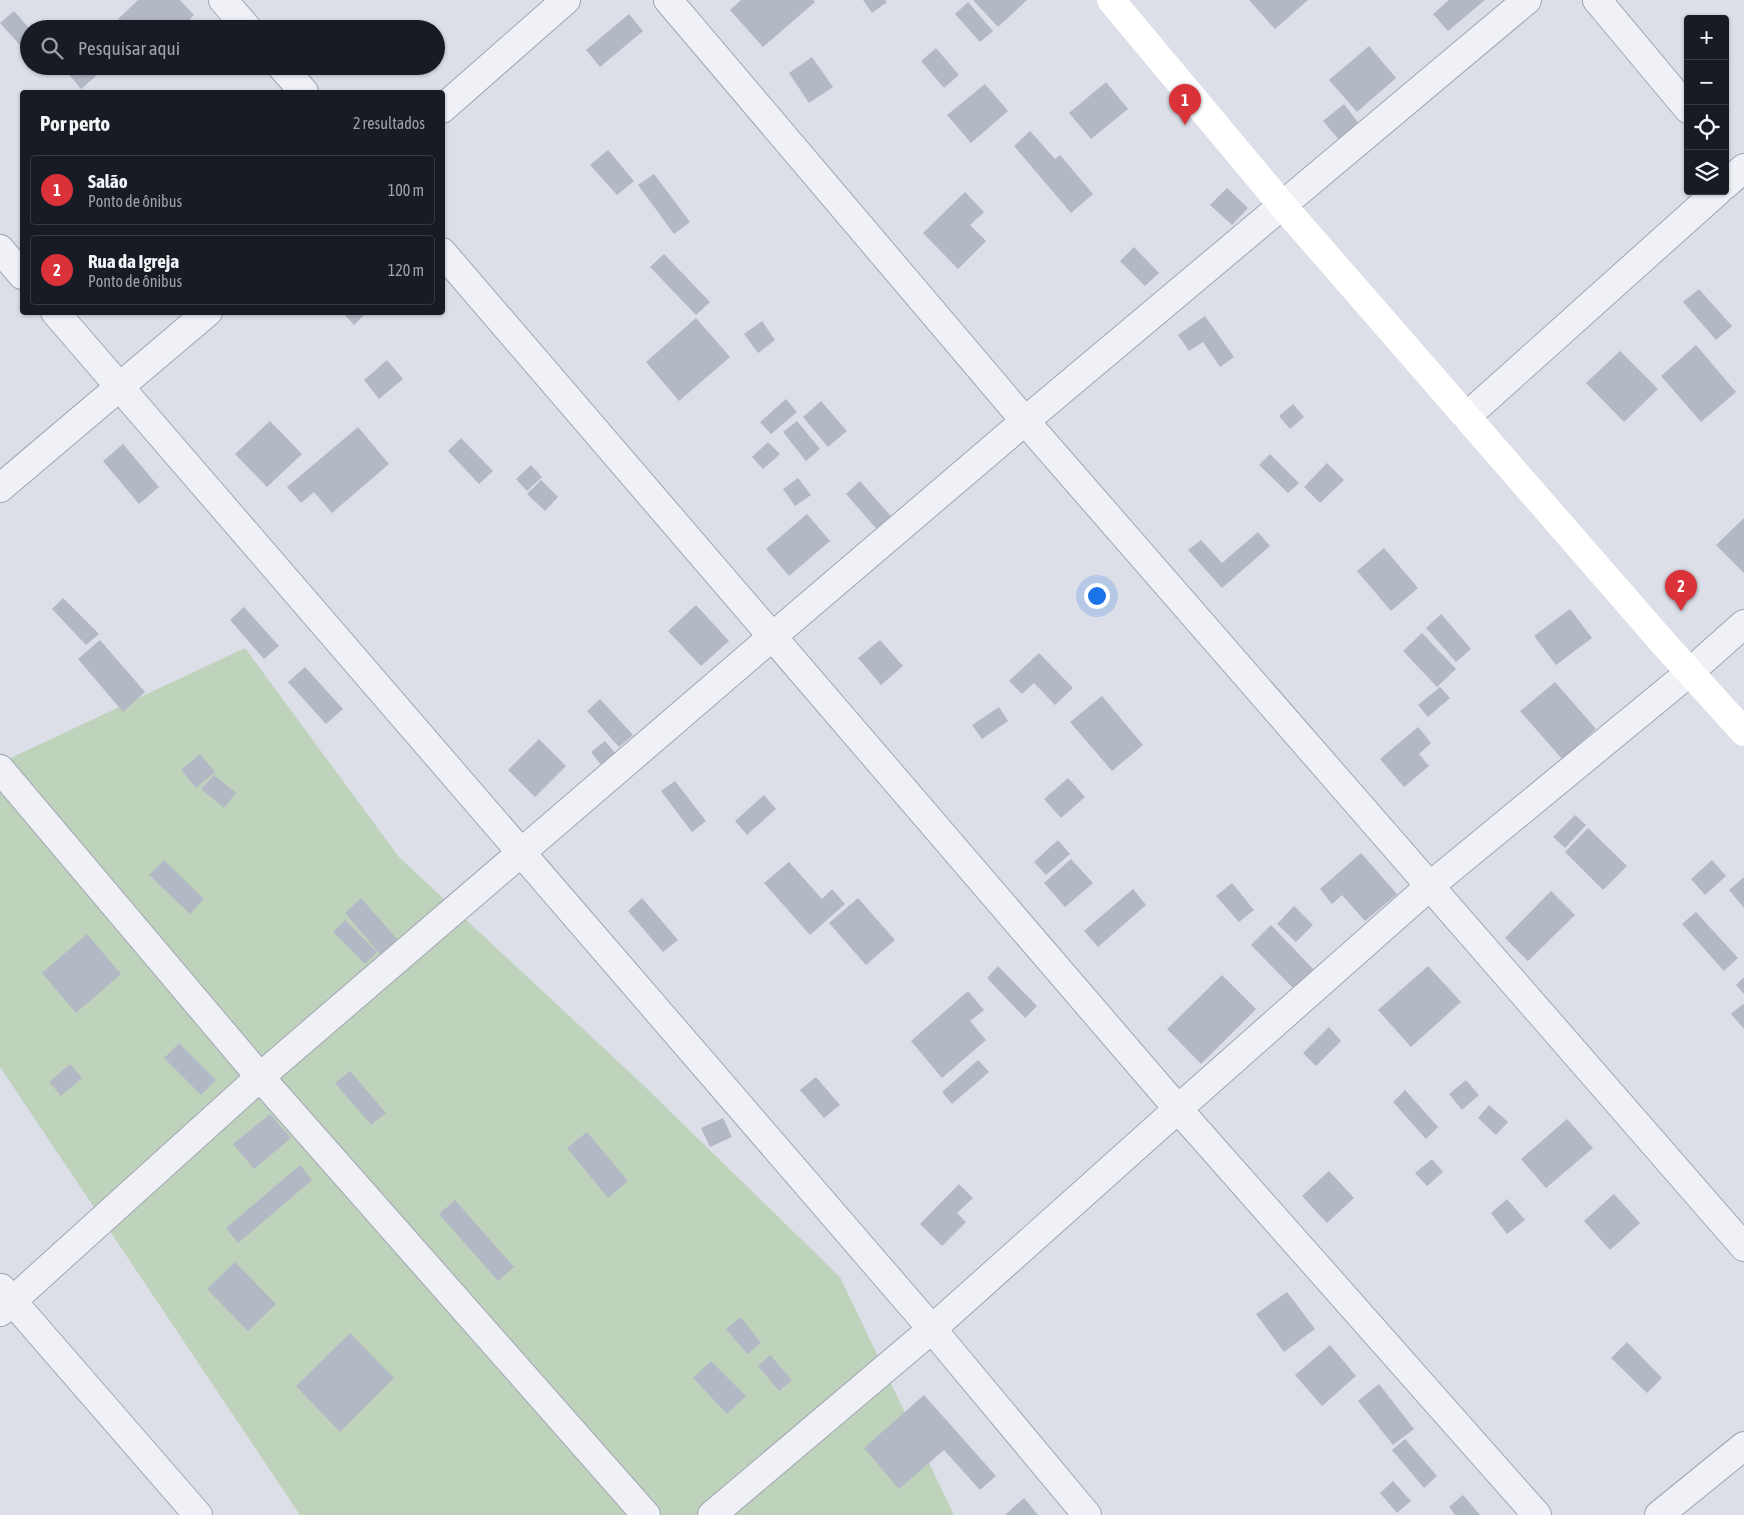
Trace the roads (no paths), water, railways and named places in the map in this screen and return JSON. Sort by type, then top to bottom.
[{"type":"street","points":[[223,0],[240,20]]},
{"type":"street","points":[[445,107],[566,0]]},
{"type":"street","points":[[668,0],[1025,421],[1744,1246]]},
{"type":"street","points":[[1111,0],[1283,206],[1744,732]]},
{"type":"street","points":[[198,1515],[4,1300],[773,636],[1025,421],[1527,0]]},
{"type":"street","points":[[1597,0],[1685,105]]},
{"type":"street","points":[[289,75],[302,90]]},
{"type":"street","points":[[1467,416],[1714,195]]},
{"type":"street","points":[[0,249],[20,273]]},
{"type":"street","points":[[445,255],[1178,1109],[1536,1515]]},
{"type":"street","points":[[58,315],[932,1330],[1087,1515]]},
{"type":"street","points":[[0,488],[205,315]]},
{"type":"street","points":[[712,1515],[932,1330],[1178,1109],[1431,886],[1690,672],[1744,624]]},
{"type":"street","points":[[0,769],[260,1077],[646,1515]]},
{"type":"street","points":[[1659,1515],[1744,1446]]},
{"type":"place","name":"Salão","points":[[1185,125]]},
{"type":"place","name":"Rua da Igreja","points":[[1681,611]]}]
